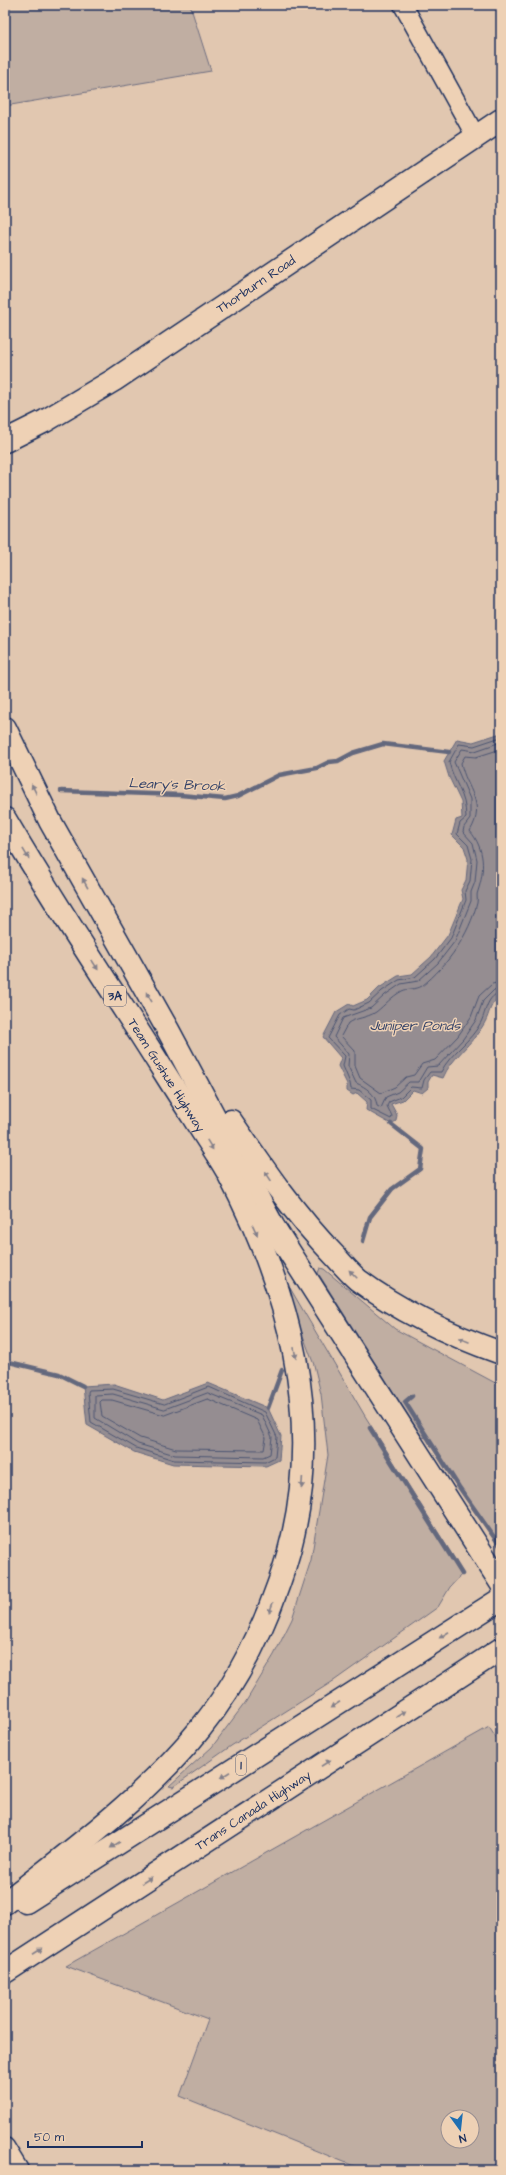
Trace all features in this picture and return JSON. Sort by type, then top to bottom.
[{"type":"main road","name":"Thorburn Road","points":[[5,441],[45,421],[114,380],[501,120]]},
{"type":"main road","name":"Team Gushue Highway","points":[[5,728],[50,821],[168,1030]]},
{"type":"main road","name":"Team Gushue Highway","points":[[5,820],[83,948],[226,1170]]},
{"type":"main road","points":[[168,1030],[273,1226],[501,1583]]},
{"type":"main road","points":[[168,1030],[274,1185],[314,1235],[358,1279],[411,1314],[463,1340],[501,1353]]},
{"type":"main road","points":[[226,1170],[273,1226]]},
{"type":"main road","points":[[5,1903],[93,1833],[151,1783],[201,1728],[241,1669],[268,1615],[290,1554],[301,1498],[304,1455],[303,1413],[292,1335],[272,1269],[226,1170]]},
{"type":"main road","name":"1","points":[[5,1916],[501,1599]]},
{"type":"main road","name":"Trans Canada Highway","points":[[5,1972],[501,1649]]},
{"type":"street","points":[[403,5],[476,137]]},
{"type":"street","points":[[5,2148],[19,2170]]},
{"type":"shaded area","points":[[5,5],[190,5],[211,71],[5,106]]},
{"type":"shaded area","points":[[320,1268],[324,1269],[395,1329],[501,1386],[501,1547],[427,1438],[422,1437],[318,1273]]},
{"type":"shaded area","points":[[290,1288],[365,1416],[455,1559],[462,1574],[450,1587],[438,1607],[335,1680],[231,1746],[173,1787],[169,1786],[212,1747],[245,1703],[274,1655],[292,1619],[311,1560],[328,1455],[321,1394],[314,1365],[289,1298],[288,1289]]},
{"type":"shaded area","points":[[489,1727],[501,1746],[501,2170],[364,2170],[180,2096],[208,2019],[66,1966]]},
{"type":"water","name":"Juniper Ponds","points":[[501,733],[501,996],[494,1002],[479,1031],[451,1064],[443,1078],[432,1075],[428,1082],[428,1088],[422,1093],[413,1090],[403,1100],[391,1104],[397,1115],[396,1121],[391,1124],[366,1110],[367,1102],[357,1093],[353,1095],[347,1091],[347,1084],[338,1066],[341,1058],[323,1037],[336,1012],[349,1004],[353,1006],[367,1000],[379,988],[398,976],[412,974],[431,957],[448,935],[463,899],[461,890],[466,880],[468,859],[464,847],[452,835],[456,820],[462,818],[461,802],[449,777],[444,761],[457,739],[473,742]]},
{"type":"water","points":[[208,1383],[268,1408],[281,1436],[279,1460],[266,1466],[173,1464],[134,1452],[87,1425],[83,1386],[114,1384],[163,1400]]},
{"type":"waterway","name":"Leary's Brook","points":[[61,791],[180,795],[225,799],[238,796],[279,775],[317,768],[329,762],[338,761],[353,753],[383,744],[449,752]]},
{"type":"waterway","points":[[363,1241],[370,1217],[392,1189],[420,1169],[423,1149],[391,1124]]},
{"type":"waterway","points":[[5,1361],[59,1374],[83,1386]]},
{"type":"waterway","points":[[268,1408],[282,1370]]},
{"type":"waterway","points":[[412,1396],[405,1402],[459,1487],[501,1547]]},
{"type":"waterway","points":[[370,1428],[462,1574]]}]
